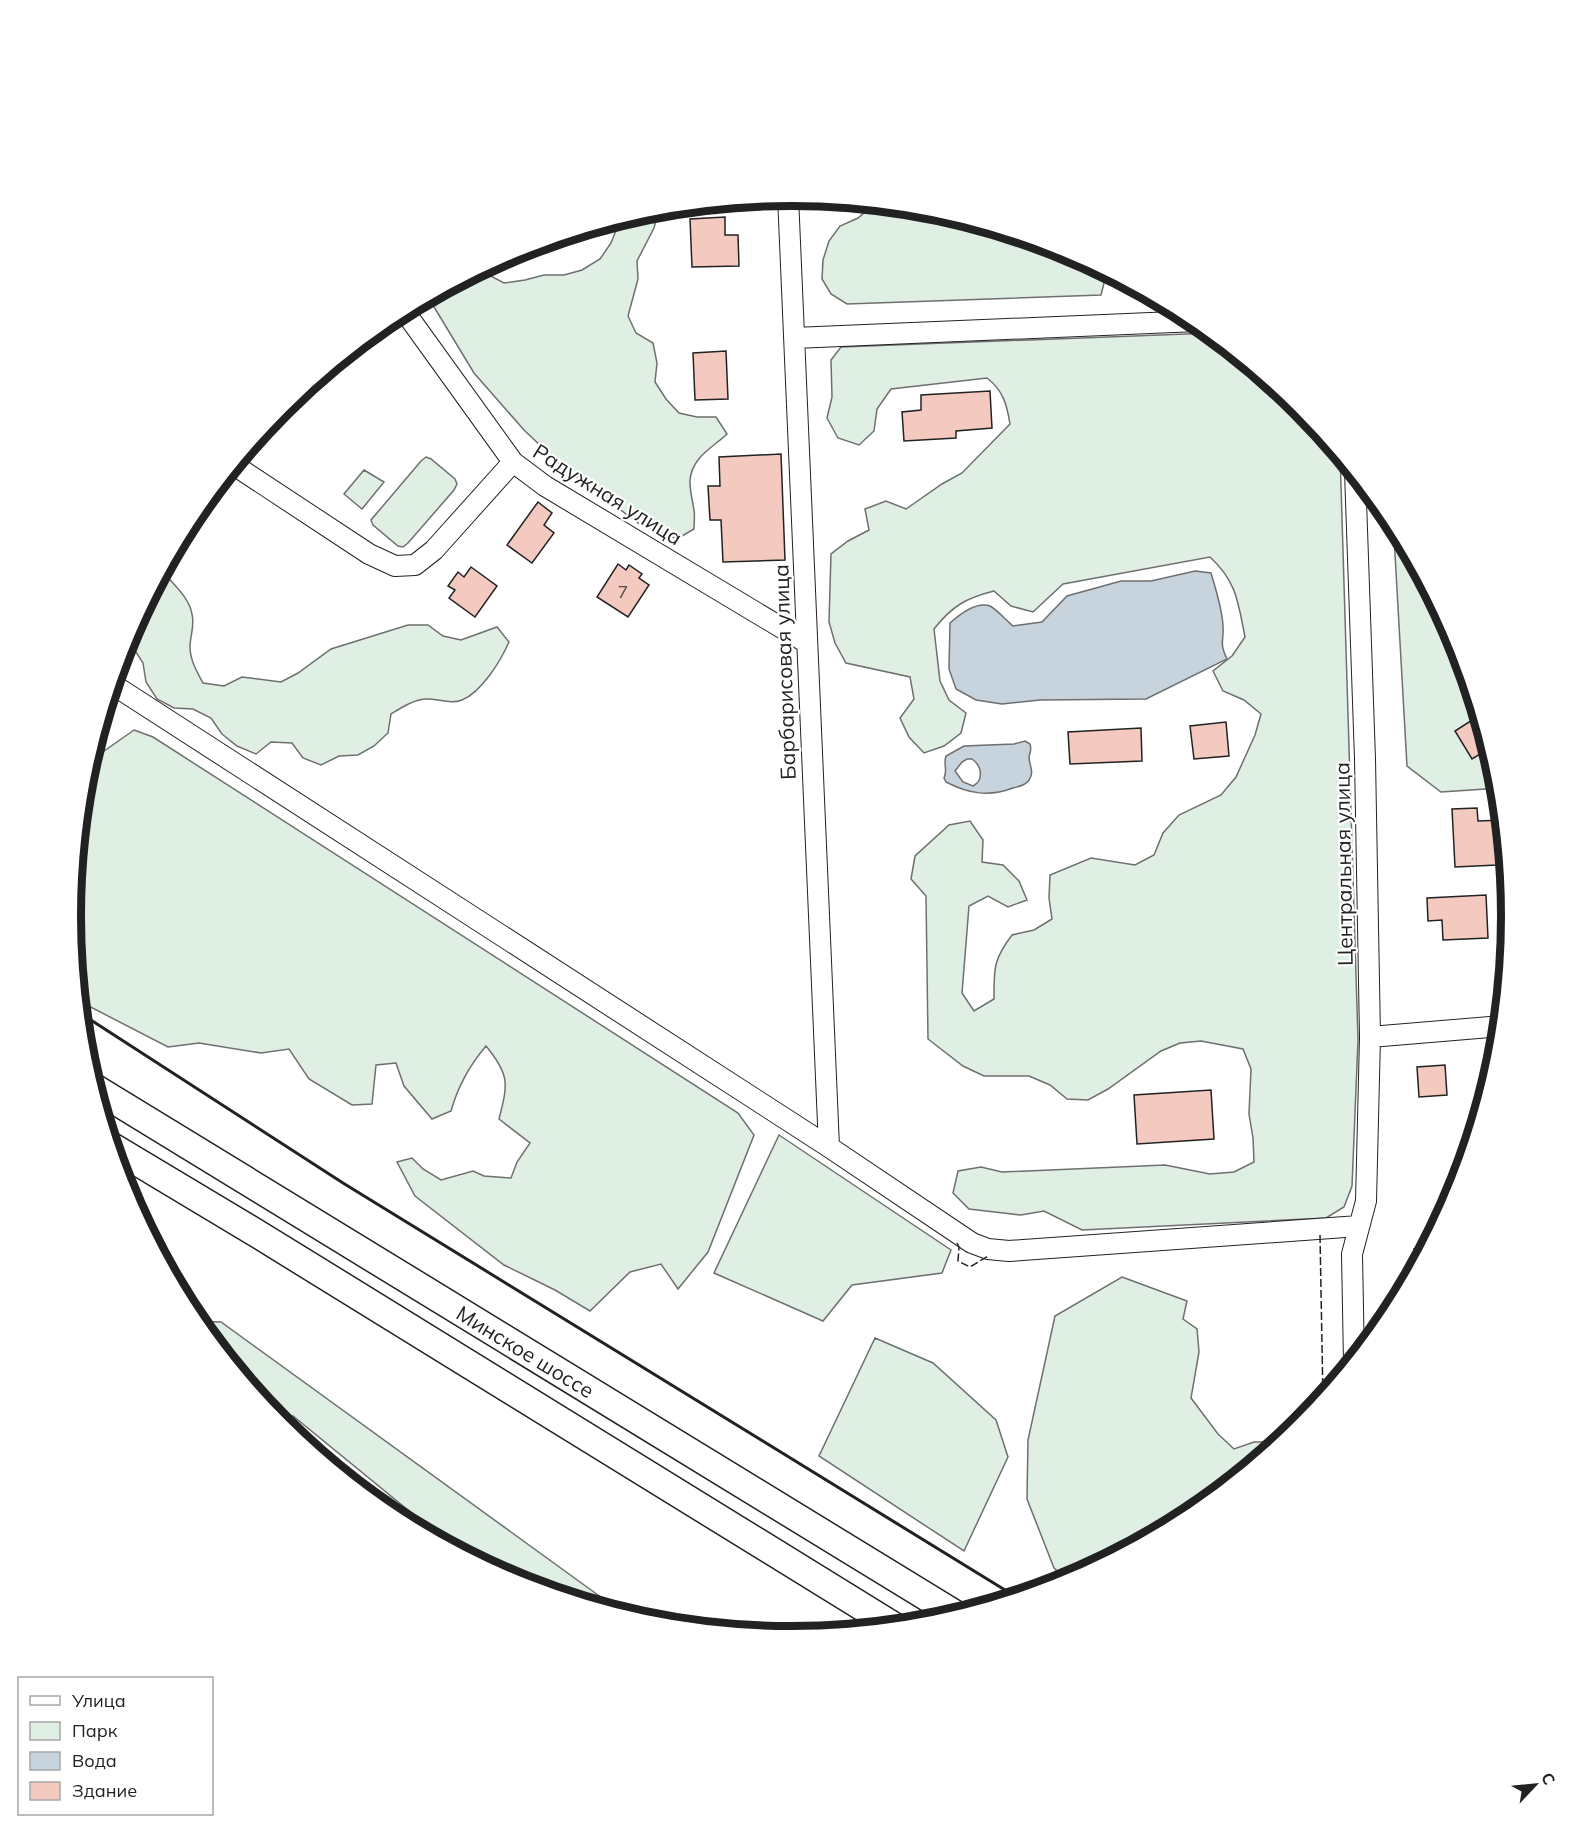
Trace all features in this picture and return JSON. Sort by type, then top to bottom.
[{"type":"highway","name":"Минское шоссе","points":[[104,1093],[947,1609]]},
{"type":"highway","name":"Минское шоссе","points":[[122,1152],[885,1621]]},
{"type":"street","name":"Барбарисовая улица","points":[[788,206],[829,1147]]},
{"type":"street","name":"Радужная улица","points":[[410,318],[513,462],[545,486],[807,643]]},
{"type":"street","points":[[794,338],[1179,322]]},
{"type":"street","points":[[240,469],[369,554],[395,566],[415,565],[434,550],[513,462]]},
{"type":"street","name":"Центральная улица","points":[[1354,1351],[1352,1254],[1365,1201],[1370,1037],[1365,759],[1355,485]]},
{"type":"street","points":[[119,688],[829,1147],[972,1243],[988,1249],[1009,1251],[1359,1226]]},
{"type":"street","points":[[1370,1037],[1493,1027]]},
{"type":"green space","points":[[867,210],[884,212],[975,230],[1020,244],[1105,279],[1101,295],[847,304],[831,294],[822,279],[823,260],[829,241],[840,226],[858,218]]},
{"type":"green space","points":[[656,219],[637,261],[638,279],[628,316],[636,333],[653,343],[657,363],[655,382],[666,399],[679,413],[697,417],[716,417],[727,434],[704,453],[691,472],[694,529],[677,539],[641,525],[565,469],[524,430],[474,373],[432,304],[488,274],[504,283],[544,275],[564,275],[582,270],[600,259],[611,243],[617,228]]},
{"type":"green space","points":[[1197,334],[1260,382],[1294,414],[1340,466],[1358,1040],[1352,1186],[1344,1207],[1326,1218],[1082,1230],[1044,1211],[1021,1215],[969,1209],[953,1193],[958,1171],[981,1167],[1002,1172],[1165,1165],[1210,1174],[1234,1172],[1254,1162],[1249,1114],[1251,1069],[1243,1049],[1201,1041],[1180,1043],[1161,1051],[1108,1089],[1088,1100],[1067,1099],[1050,1085],[1029,1076],[984,1076],[963,1066],[928,1039],[926,896],[911,879],[915,856],[949,825],[970,821],[983,840],[982,862],[1003,865],[1019,881],[1027,900],[1008,907],[988,896],[969,906],[962,993],[974,1011],[994,999],[996,965],[1001,951],[1012,935],[1034,930],[1052,919],[1049,898],[1050,875],[1091,858],[1135,865],[1154,855],[1163,833],[1179,815],[1221,795],[1236,777],[1255,735],[1261,714],[1244,700],[1223,691],[1213,671],[1232,656],[1245,637],[1235,593],[1226,575],[1210,557],[1063,584],[1033,612],[1011,606],[994,591],[960,604],[947,614],[934,629],[940,681],[949,700],[966,713],[961,733],[944,746],[924,753],[909,737],[900,718],[914,699],[910,677],[846,663],[835,643],[829,622],[831,554],[848,541],[869,530],[865,509],[886,501],[906,509],[962,473],[1010,424],[1001,393],[987,378],[891,389],[877,409],[874,431],[859,445],[838,438],[827,418],[832,397],[831,360],[841,347]]},
{"type":"green space","points":[[426,457],[455,479],[457,484],[408,543],[403,547],[398,546],[373,525],[371,520]]},
{"type":"green space","points":[[364,470],[384,482],[362,509],[344,494]]},
{"type":"green space","points":[[1394,541],[1429,602],[1448,645],[1478,733],[1490,789],[1441,792],[1407,766]]},
{"type":"green space","points":[[167,577],[188,602],[193,623],[190,652],[203,683],[224,686],[242,677],[281,682],[298,673],[331,649],[408,625],[428,625],[443,636],[461,640],[497,627],[509,642],[490,675],[469,696],[453,702],[421,700],[403,707],[391,714],[388,733],[374,746],[358,755],[339,756],[321,765],[303,758],[292,743],[271,742],[256,754],[237,746],[222,734],[211,718],[193,709],[174,708],[157,699],[146,682],[143,663],[134,648]]},
{"type":"green space","points":[[134,730],[153,737],[738,1113],[754,1135],[708,1252],[678,1289],[661,1264],[630,1272],[590,1311],[555,1290],[504,1265],[415,1196],[397,1162],[412,1158],[423,1169],[441,1180],[473,1171],[484,1176],[511,1178],[517,1162],[530,1143],[499,1119],[505,1080],[494,1056],[486,1046],[465,1077],[451,1111],[432,1119],[404,1086],[396,1063],[376,1065],[372,1104],[352,1105],[309,1079],[289,1049],[261,1053],[199,1043],[168,1047],[87,1005],[81,916],[83,870],[87,824],[100,754]]},
{"type":"green space","points":[[779,1135],[951,1250],[942,1273],[852,1285],[823,1321],[714,1273]]},
{"type":"green space","points":[[1122,1277],[1187,1301],[1183,1319],[1197,1329],[1199,1352],[1191,1398],[1218,1434],[1234,1449],[1254,1442],[1270,1442],[1224,1480],[1147,1532],[1106,1554],[1060,1574],[1054,1568],[1027,1499],[1028,1440],[1055,1316]]},
{"type":"green space","points":[[208,1322],[221,1322],[610,1603],[520,1573],[436,1532],[293,1416],[286,1415],[257,1385]]},
{"type":"green space","points":[[875,1338],[933,1363],[996,1420],[1008,1457],[964,1551],[819,1456]]},
{"type":"water","points":[[1195,571],[1211,573],[1221,613],[1222,645],[1227,659],[1146,699],[1040,700],[1002,704],[976,700],[956,689],[949,669],[950,623],[969,609],[979,605],[990,606],[1013,626],[1042,622],[1067,596],[1121,581],[1151,581]]},
{"type":"water","points":[[1025,741],[1031,746],[1029,757],[1032,774],[1024,784],[996,793],[979,793],[946,782],[944,778],[946,756],[964,746],[1014,744]],"holes":[[[972,759],[980,769],[979,780],[973,786],[963,782],[955,771],[962,762]]]},
{"type":"building","points":[[725,217],[725,235],[738,235],[739,266],[692,267],[690,219]]},
{"type":"building","points":[[726,351],[728,399],[695,400],[693,353]]},
{"type":"building","points":[[990,391],[992,428],[956,431],[956,438],[904,441],[902,412],[921,410],[921,395]]},
{"type":"building","points":[[781,454],[785,560],[723,562],[721,520],[710,520],[708,486],[720,486],[719,457]]},
{"type":"building","points":[[538,502],[552,513],[544,525],[554,533],[532,563],[507,545]]},
{"type":"building","points":[[618,564],[626,570],[629,565],[642,574],[639,578],[649,585],[628,617],[597,597]]},
{"type":"building","points":[[471,567],[497,586],[475,617],[449,598],[455,590],[448,586],[458,572],[464,577]]},
{"type":"building","points":[[1474,719],[1482,753],[1472,759],[1455,731]]},
{"type":"building","points":[[1226,722],[1229,756],[1194,759],[1190,726]]},
{"type":"building","points":[[1141,728],[1142,761],[1070,764],[1068,732]]},
{"type":"building","points":[[1477,808],[1478,821],[1495,820],[1497,865],[1455,867],[1452,809]]},
{"type":"building","points":[[1486,895],[1488,938],[1443,940],[1442,920],[1428,921],[1427,898]]},
{"type":"building","points":[[1445,1065],[1447,1095],[1419,1097],[1417,1067]]},
{"type":"building","points":[[1211,1090],[1214,1139],[1137,1144],[1134,1095]]},
{"type":"building","points":[[1414,1249],[1420,1249],[1415,1258]]},
{"type":"fence","points":[[1320,1235],[1323,1388]]},
{"type":"fence","points":[[957,1243],[958,1261],[970,1267],[988,1256]]},
{"type":"wall","points":[[89,1019],[343,1183],[1009,1592]]}]
